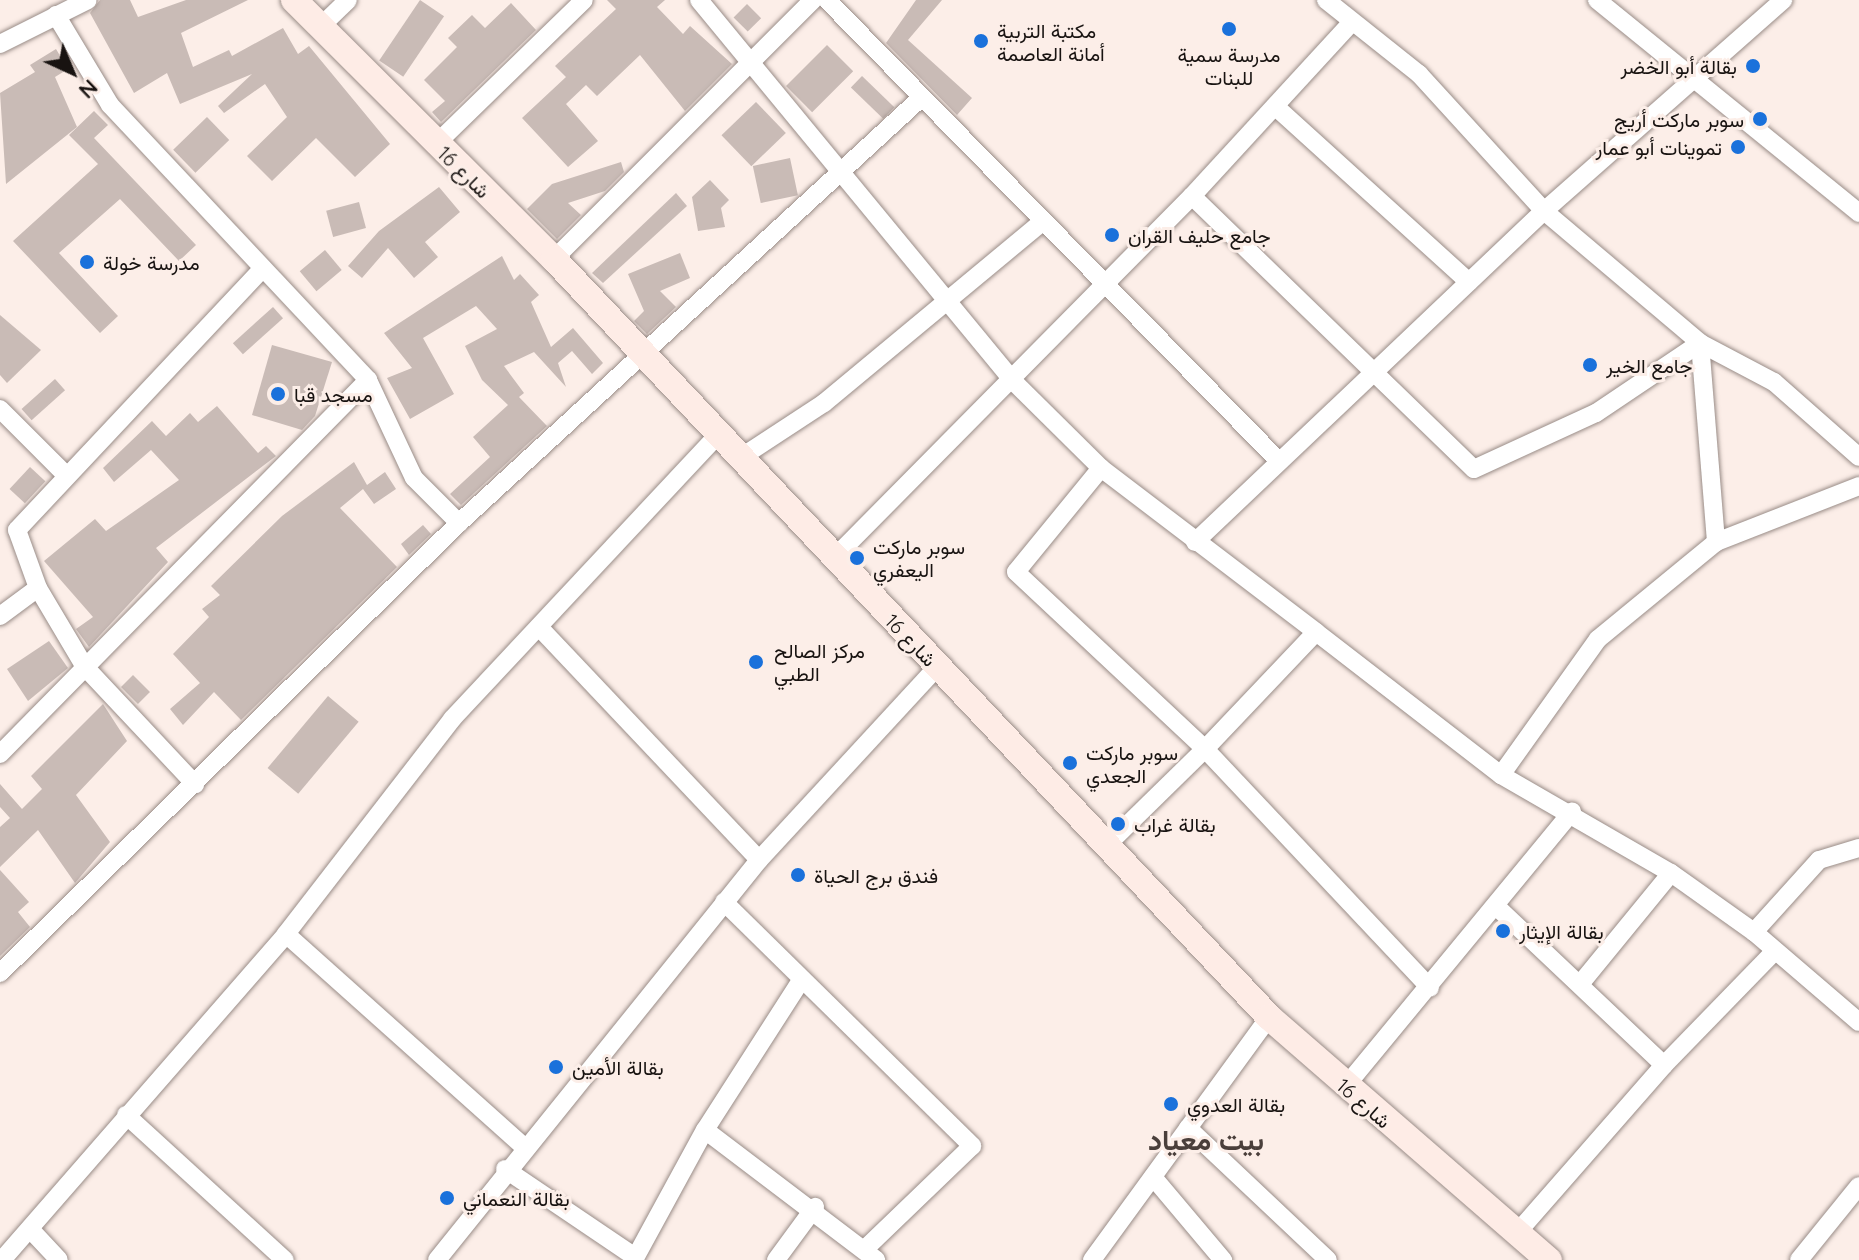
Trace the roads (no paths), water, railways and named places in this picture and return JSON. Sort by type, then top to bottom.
[{"type":"street","points":[[0,44],[88,0]]},
{"type":"street","name":"شارع 16","points":[[294,0],[554,259],[638,355],[937,667],[1110,842],[1269,1017],[1345,1087],[1549,1260]]},
{"type":"street","points":[[319,28],[348,0]]},
{"type":"street","points":[[436,144],[584,0]]},
{"type":"street","points":[[699,0],[1011,379],[1101,468],[1501,775],[1572,812],[1671,873],[1754,932],[1859,1022]]},
{"type":"street","points":[[554,259],[813,0]]},
{"type":"street","points":[[827,0],[1278,460]]},
{"type":"street","points":[[1326,0],[1419,74],[1544,211],[1700,343],[1774,382],[1859,457]]},
{"type":"street","points":[[1597,0],[1859,213]]},
{"type":"street","points":[[1195,542],[1544,211],[1783,0]]},
{"type":"street","points":[[56,15],[110,105],[368,380],[414,478],[459,523]]},
{"type":"street","points":[[833,559],[1106,285],[1277,108],[1352,22]]},
{"type":"street","points":[[0,973],[459,523],[839,169],[922,97]]},
{"type":"street","points":[[1277,108],[1469,282]]},
{"type":"street","points":[[1192,196],[1378,370],[1474,469],[1596,413],[1700,343]]},
{"type":"street","points":[[740,458],[824,403],[945,298],[1043,221]]},
{"type":"street","points":[[195,784],[85,667],[8,530],[263,268]]},
{"type":"street","points":[[1700,343],[1716,542]]},
{"type":"street","points":[[0,754],[368,380]]},
{"type":"street","points":[[0,409],[64,473]]},
{"type":"street","points":[[2,1260],[286,934],[452,719],[717,436]]},
{"type":"street","points":[[1101,468],[1016,572],[1205,749],[1430,988]]},
{"type":"street","points":[[1501,775],[1598,639],[1716,542],[1859,486]]},
{"type":"street","points":[[0,616],[38,588]]},
{"type":"street","points":[[539,627],[759,860]]},
{"type":"street","points":[[1110,842],[1205,749],[1316,632]]},
{"type":"street","points":[[437,1260],[523,1146],[759,860],[937,667]]},
{"type":"street","points":[[1345,1087],[1499,909],[1572,812]]},
{"type":"street","points":[[1754,932],[1819,860],[1856,857]]},
{"type":"street","points":[[1581,983],[1671,873]]},
{"type":"street","points":[[705,1130],[815,1207],[871,1255],[972,1146],[800,982],[724,902]]},
{"type":"street","points":[[1499,909],[1581,983],[1664,1065]]},
{"type":"street","points":[[286,934],[523,1146]]},
{"type":"street","points":[[1518,1232],[1664,1065],[1774,952]]},
{"type":"street","points":[[505,1169],[634,1258],[705,1130],[800,982]]},
{"type":"street","points":[[1092,1260],[1269,1017]]},
{"type":"street","points":[[126,1115],[285,1260]]},
{"type":"street","points":[[1188,1128],[1328,1260]]},
{"type":"street","points":[[1153,1177],[1223,1260]]},
{"type":"street","points":[[1799,1260],[1859,1186]]},
{"type":"street","points":[[776,1260],[815,1207]]},
{"type":"street","points":[[30,1229],[59,1260]]},
{"type":"place","name":"مدرسة سمية للبنات","points":[[1229,29]]},
{"type":"place","name":"مكتبة التربية أمانة العاصمة","points":[[981,41]]},
{"type":"place","name":"بقالة أبو الخضر","points":[[1753,66]]},
{"type":"place","name":"سوبر ماركت أريج","points":[[1760,119]]},
{"type":"place","name":"تموينات أبو عمار","points":[[1738,147]]},
{"type":"place","name":"جامع حليف القران","points":[[1112,235]]},
{"type":"place","name":"مدرسة خولة","points":[[87,262]]},
{"type":"place","name":"جامع الخير","points":[[1590,365]]},
{"type":"place","name":"مسجد قبا","points":[[278,394]]},
{"type":"place","name":"سوبر ماركت اليعفري","points":[[857,558]]},
{"type":"place","name":"مركز الصالح الطبي","points":[[756,662]]},
{"type":"place","name":"سوبر ماركت الجعدي","points":[[1070,763]]},
{"type":"place","name":"بقالة غراب","points":[[1118,824]]},
{"type":"place","name":"فندق برج الحياة","points":[[798,875]]},
{"type":"place","name":"بقالة الإيثار","points":[[1503,931]]},
{"type":"place","name":"بقالة الأمين","points":[[556,1067]]},
{"type":"place","name":"بقالة العدوي","points":[[1171,1104]]},
{"type":"place","name":"بقالة النعماني","points":[[447,1198]]},
{"type":"district","name":"بيت معياد","points":[[1206,1140]]}]
